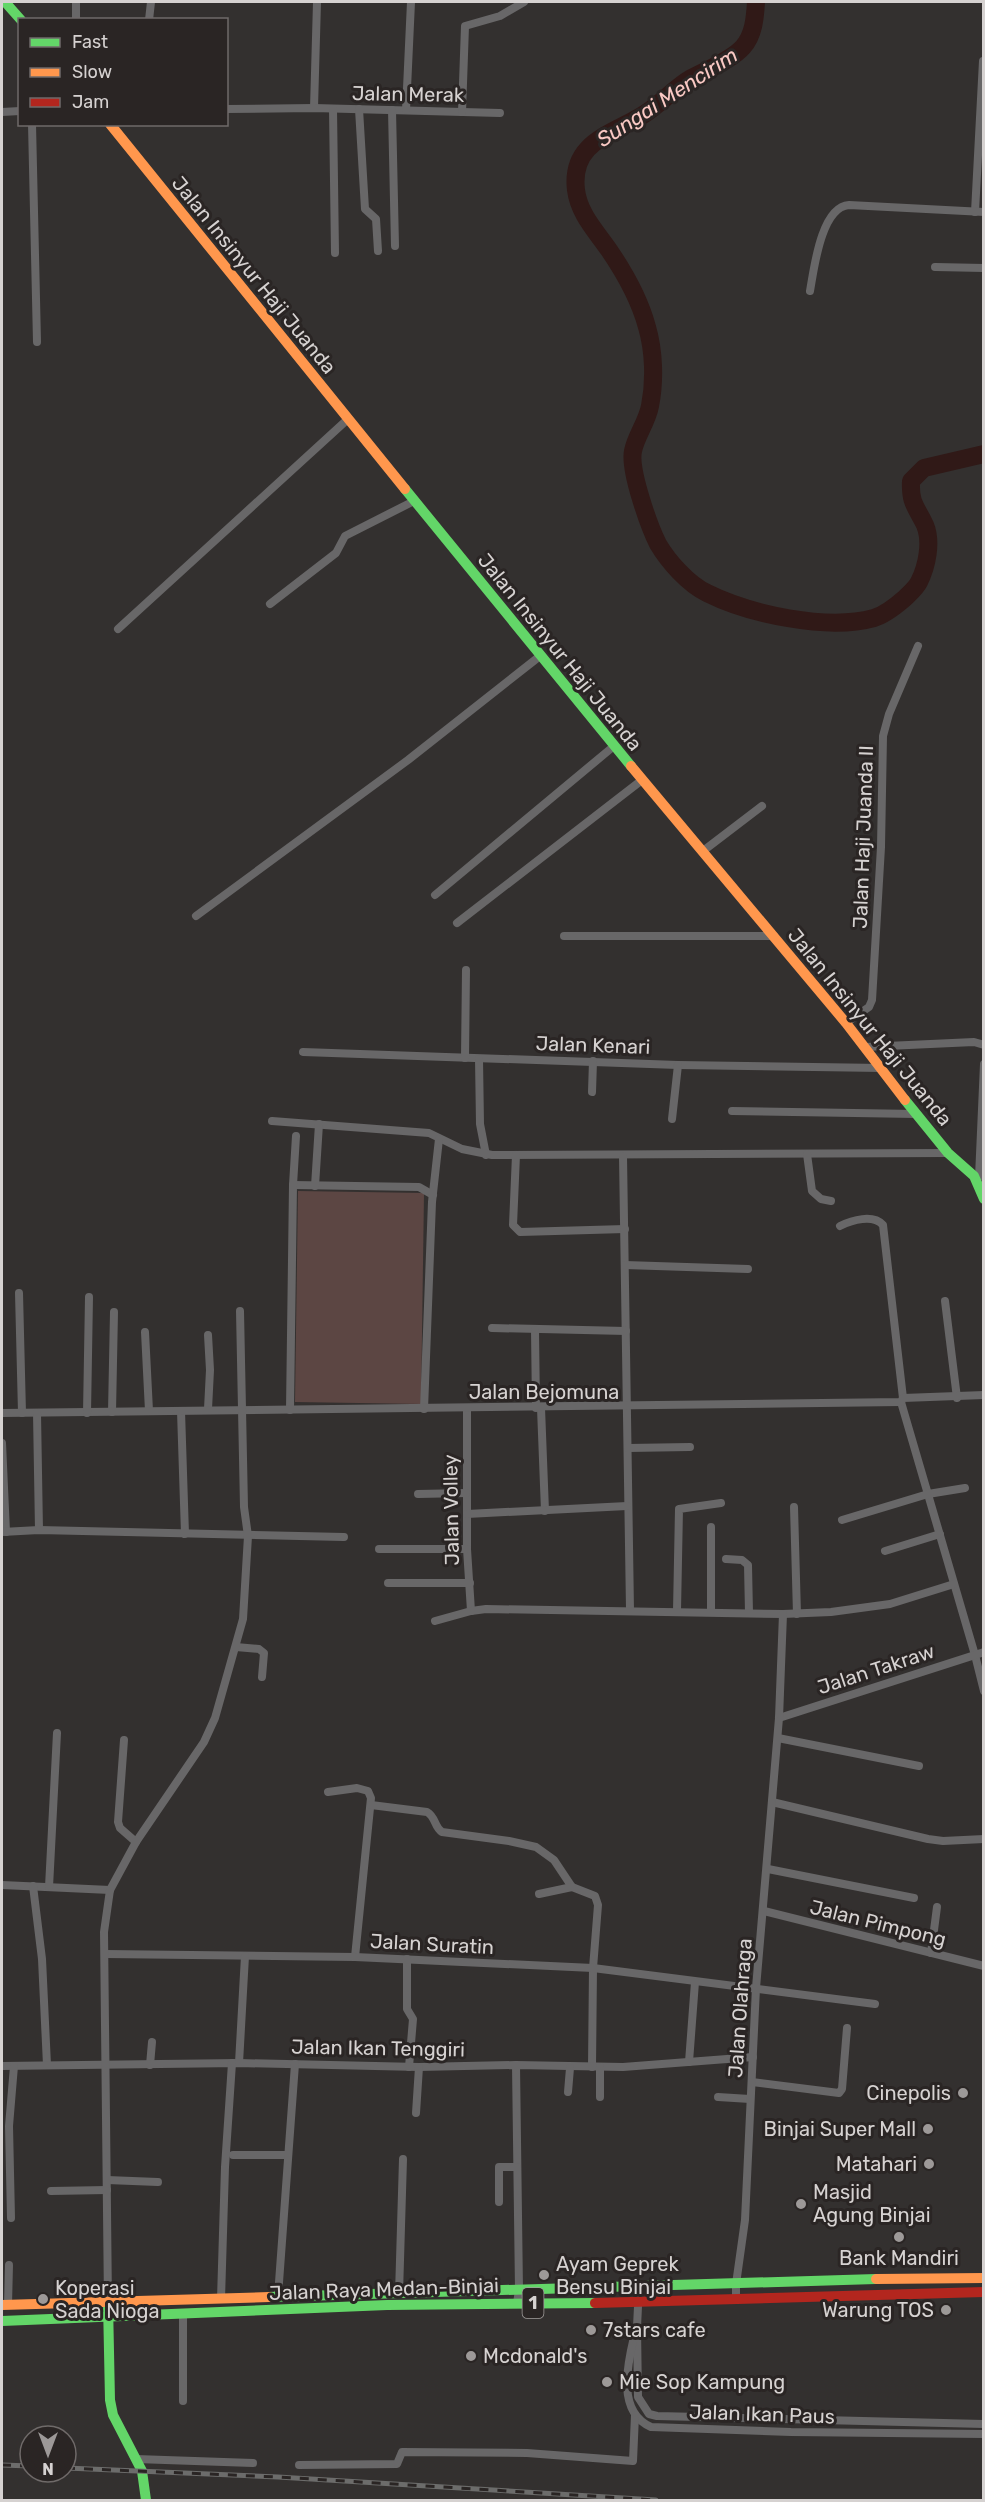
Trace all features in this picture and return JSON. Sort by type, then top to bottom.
[{"type":"main road","points":[[5,2],[19,18]]},
{"type":"main road","name":"Jalan Insinyur Haji Juanda","points":[[112,126],[540,656],[846,1023],[948,1153],[979,1177],[984,1199]]},
{"type":"main road","points":[[958,2278],[958,2293]]},
{"type":"main road","name":"Jalan Raya Medan-Binjai","points":[[5,2305],[984,2278]]},
{"type":"main road","name":"Jalan Raya Medan-Binjai","points":[[2,2321],[387,2305],[639,2302],[984,2292]]},
{"type":"main road","points":[[108,2303],[110,2400],[113,2415],[144,2478],[146,2500]]},
{"type":"street","points":[[76,2],[76,18]]},
{"type":"street","points":[[149,18],[151,2]]},
{"type":"street","points":[[314,108],[317,2]]},
{"type":"street","points":[[406,110],[411,2]]},
{"type":"street","points":[[462,112],[465,26],[500,16],[524,2]]},
{"type":"street","points":[[810,291],[819,245],[831,215],[839,207],[849,205],[980,212],[983,61]]},
{"type":"street","name":"Jalan Merak","points":[[228,109],[314,108],[500,112]]},
{"type":"street","points":[[333,109],[335,253]]},
{"type":"street","points":[[359,109],[365,209],[376,219],[378,251]]},
{"type":"street","points":[[392,110],[395,246]]},
{"type":"street","points":[[2,112],[18,111]]},
{"type":"street","points":[[32,126],[37,342]]},
{"type":"street","points":[[935,267],[984,267]]},
{"type":"street","points":[[118,629],[348,420]]},
{"type":"street","points":[[270,604],[336,553],[345,536],[414,501]]},
{"type":"street","name":"Jalan Haji Juanda II","points":[[846,1023],[869,1007],[873,1000],[881,848],[883,736],[889,714],[918,646]]},
{"type":"street","points":[[196,916],[385,777],[540,656]]},
{"type":"street","points":[[435,895],[614,746]]},
{"type":"street","points":[[457,923],[642,780]]},
{"type":"street","points":[[703,851],[762,806]]},
{"type":"street","points":[[564,936],[774,936]]},
{"type":"street","points":[[465,1058],[466,970]]},
{"type":"street","points":[[865,1047],[974,1042],[984,1045]]},
{"type":"street","name":"Jalan Kenari","points":[[303,1052],[678,1065],[882,1068]]},
{"type":"street","points":[[479,1059],[480,1124],[486,1155]]},
{"type":"street","points":[[592,1092],[593,1061]]},
{"type":"street","points":[[979,1177],[984,1064]]},
{"type":"street","points":[[672,1119],[678,1065]]},
{"type":"street","points":[[732,1111],[916,1114]]},
{"type":"street","points":[[272,1120],[429,1133],[462,1149],[486,1155],[948,1153]]},
{"type":"street","points":[[315,1186],[318,1124]]},
{"type":"street","points":[[290,1410],[293,1185],[296,1136]]},
{"type":"street","points":[[424,1408],[433,1195],[440,1139]]},
{"type":"street","points":[[807,1154],[812,1191],[821,1199],[831,1201]]},
{"type":"street","points":[[516,1155],[513,1225],[515,1229],[520,1232],[626,1229]]},
{"type":"street","points":[[623,1156],[628,1407],[902,1400],[984,1395]]},
{"type":"street","points":[[293,1185],[420,1187],[433,1195]]},
{"type":"street","points":[[840,1226],[849,1221],[872,1219],[880,1221],[883,1225],[886,1235],[902,1400],[954,1584],[979,1654],[984,1690]]},
{"type":"street","points":[[625,1265],[748,1269]]},
{"type":"street","points":[[20,1293],[22,1413]]},
{"type":"street","points":[[87,1413],[88,1297]]},
{"type":"street","points":[[945,1300],[957,1398]]},
{"type":"street","points":[[108,2303],[104,1932],[110,1890],[136,1842],[204,1742],[215,1718],[243,1619],[248,1536],[244,1507],[240,1311]]},
{"type":"street","points":[[112,1412],[114,1312]]},
{"type":"street","points":[[492,1328],[626,1331]]},
{"type":"street","points":[[535,1330],[545,1511]]},
{"type":"street","points":[[145,1332],[149,1411]]},
{"type":"street","points":[[208,1335],[210,1370],[208,1409]]},
{"type":"street","name":"Jalan Bejomuna","points":[[2,1413],[208,1409],[628,1407],[627,1506],[630,1610]]},
{"type":"street","name":"Jalan Volley","points":[[467,1408],[467,1549],[471,1611]]},
{"type":"street","points":[[182,1411],[184,1534]]},
{"type":"street","points":[[37,1413],[39,1530]]},
{"type":"street","points":[[2,1443],[4,1532],[39,1530],[344,1537]]},
{"type":"street","points":[[628,1448],[690,1447]]},
{"type":"street","points":[[842,1520],[928,1494],[965,1488]]},
{"type":"street","points":[[418,1494],[466,1493]]},
{"type":"street","points":[[677,1611],[679,1509],[721,1503]]},
{"type":"street","points":[[467,1514],[627,1506]]},
{"type":"street","points":[[794,1506],[797,1614]]},
{"type":"street","points":[[711,1527],[711,1611]]},
{"type":"street","points":[[885,1551],[940,1534]]},
{"type":"street","points":[[379,1549],[467,1549]]},
{"type":"street","points":[[726,1559],[742,1560],[748,1565],[749,1613]]},
{"type":"street","points":[[388,1583],[470,1583]]},
{"type":"street","points":[[435,1621],[471,1611],[630,1610],[783,1614],[831,1612],[890,1604],[954,1584]]},
{"type":"street","points":[[779,1718],[783,1614]]},
{"type":"street","points":[[236,1647],[259,1649],[264,1653],[262,1677]]},
{"type":"street","name":"Jalan Takraw","points":[[779,1718],[979,1654]]},
{"type":"street","name":"Jalan Olahraga","points":[[736,2299],[745,2220],[756,1988],[768,1869],[779,1718]]},
{"type":"street","points":[[49,1887],[57,1733]]},
{"type":"street","points":[[778,1738],[919,1766]]},
{"type":"street","points":[[123,1740],[118,1822],[120,1828],[136,1842]]},
{"type":"street","points":[[328,1792],[363,1788],[368,1791],[371,1805],[366,1833],[355,1957]]},
{"type":"street","points":[[772,1802],[928,1839],[943,1841],[984,1839]]},
{"type":"street","points":[[371,1805],[427,1812],[442,1832],[536,1847],[546,1852],[554,1860],[572,1887]]},
{"type":"street","points":[[768,1869],[914,1898]]},
{"type":"street","points":[[2,1885],[110,1890]]},
{"type":"street","points":[[33,1886],[42,1959],[47,2065]]},
{"type":"street","points":[[539,1894],[572,1887],[590,1893],[597,1900],[593,1968],[596,2067],[600,2097]]},
{"type":"street","points":[[932,1953],[937,1907]]},
{"type":"street","name":"Jalan Pimpong","points":[[764,1911],[984,1966]]},
{"type":"street","name":"Jalan Suratin","points":[[105,1954],[355,1957],[593,1968],[756,1988]]},
{"type":"street","points":[[221,2299],[225,2167],[245,1956]]},
{"type":"street","points":[[407,1959],[407,2009],[413,2019],[409,2067]]},
{"type":"street","points":[[689,2062],[695,1982]]},
{"type":"street","points":[[756,1988],[875,2004]]},
{"type":"street","points":[[752,2082],[839,2093],[842,2089],[847,2028]]},
{"type":"street","points":[[150,2065],[152,2042]]},
{"type":"street","name":"Jalan Ikan Tenggiri","points":[[2,2066],[235,2063],[409,2067],[516,2065],[570,2068],[753,2057]]},
{"type":"street","points":[[278,2296],[295,2064]]},
{"type":"street","points":[[516,2065],[519,2290],[517,2303]]},
{"type":"street","points":[[11,2217],[9,2126],[14,2066]]},
{"type":"street","points":[[416,2113],[419,2067]]},
{"type":"street","points":[[568,2092],[570,2068]]},
{"type":"street","points":[[718,2097],[750,2099]]},
{"type":"street","points":[[232,2155],[287,2155]]},
{"type":"street","points":[[399,2294],[403,2159]]},
{"type":"street","points":[[499,2202],[499,2167],[517,2167]]},
{"type":"street","points":[[107,2180],[158,2182]]},
{"type":"street","points":[[51,2191],[107,2190]]},
{"type":"street","points":[[5,2305],[9,2265]]},
{"type":"street","name":"Jalan Ikan Paus","points":[[639,2286],[638,2397],[649,2414],[859,2423],[984,2424]]},
{"type":"street","points":[[183,2314],[183,2401]]},
{"type":"street","name":"Jalan Ikan Paus","points":[[637,2327],[629,2358],[627,2399],[635,2415],[642,2423],[651,2427],[984,2434]]},
{"type":"street","points":[[299,2465],[397,2464],[402,2452],[527,2453],[633,2461],[635,2415]]},
{"type":"street","points":[[859,2423],[859,2433]]},
{"type":"street","points":[[136,2459],[254,2463]]},
{"type":"shaded area","points":[[298,1191],[424,1193],[421,1404],[295,1402]]},
{"type":"waterway","name":"Sungai Mencirim","points":[[756,2],[752,31],[747,42],[738,52],[688,80],[646,113],[597,141],[587,149],[576,173],[576,190],[581,207],[631,287],[644,317],[649,336],[653,366],[652,396],[649,412],[634,445],[633,460],[641,498],[658,544],[673,565],[693,584],[707,593],[744,608],[789,618],[834,623],[874,618],[902,601],[918,584],[924,569],[928,554],[927,532],[913,500],[911,481],[924,468],[984,454]]},
{"type":"railway","points":[[2,2465],[18,2466]]},
{"type":"railway","points":[[78,2469],[278,2477],[656,2500]]},
{"type":"traffic: fast","points":[[5,2],[19,18]]},
{"type":"traffic: fast","points":[[405,489],[631,766]]},
{"type":"traffic: fast","points":[[905,1100],[948,1153],[974,1176],[984,1199]]},
{"type":"traffic: fast","points":[[269,2297],[876,2279]]},
{"type":"traffic: fast","points":[[108,2303],[110,2400],[113,2415],[142,2471],[146,2500]]},
{"type":"traffic: fast","points":[[2,2321],[387,2305],[595,2303]]},
{"type":"traffic: slow","points":[[112,126],[405,489]]},
{"type":"traffic: slow","points":[[631,766],[846,1023],[905,1100]]},
{"type":"traffic: slow","points":[[876,2279],[984,2278]]},
{"type":"traffic: slow","points":[[2,2305],[269,2297]]},
{"type":"traffic: jam","points":[[595,2303],[984,2292]]},
{"type":"place","name":"Cinepolis","points":[[963,2093]]},
{"type":"place","name":"Binjai Super Mall","points":[[928,2129]]},
{"type":"place","name":"Matahari","points":[[929,2164]]},
{"type":"place","name":"Masjid Agung Binjai","points":[[801,2204]]},
{"type":"place","name":"Bank Mandiri","points":[[899,2237]]},
{"type":"place","name":"Ayam Geprek Bensu Binjai","points":[[544,2275]]},
{"type":"place","name":"Koperasi Sada Nioga","points":[[43,2299]]},
{"type":"place","name":"Warung TOS","points":[[946,2310]]},
{"type":"place","name":"7stars cafe","points":[[591,2330]]},
{"type":"place","name":"Mcdonald's","points":[[471,2356]]},
{"type":"place","name":"Mie Sop Kampung","points":[[607,2382]]}]
